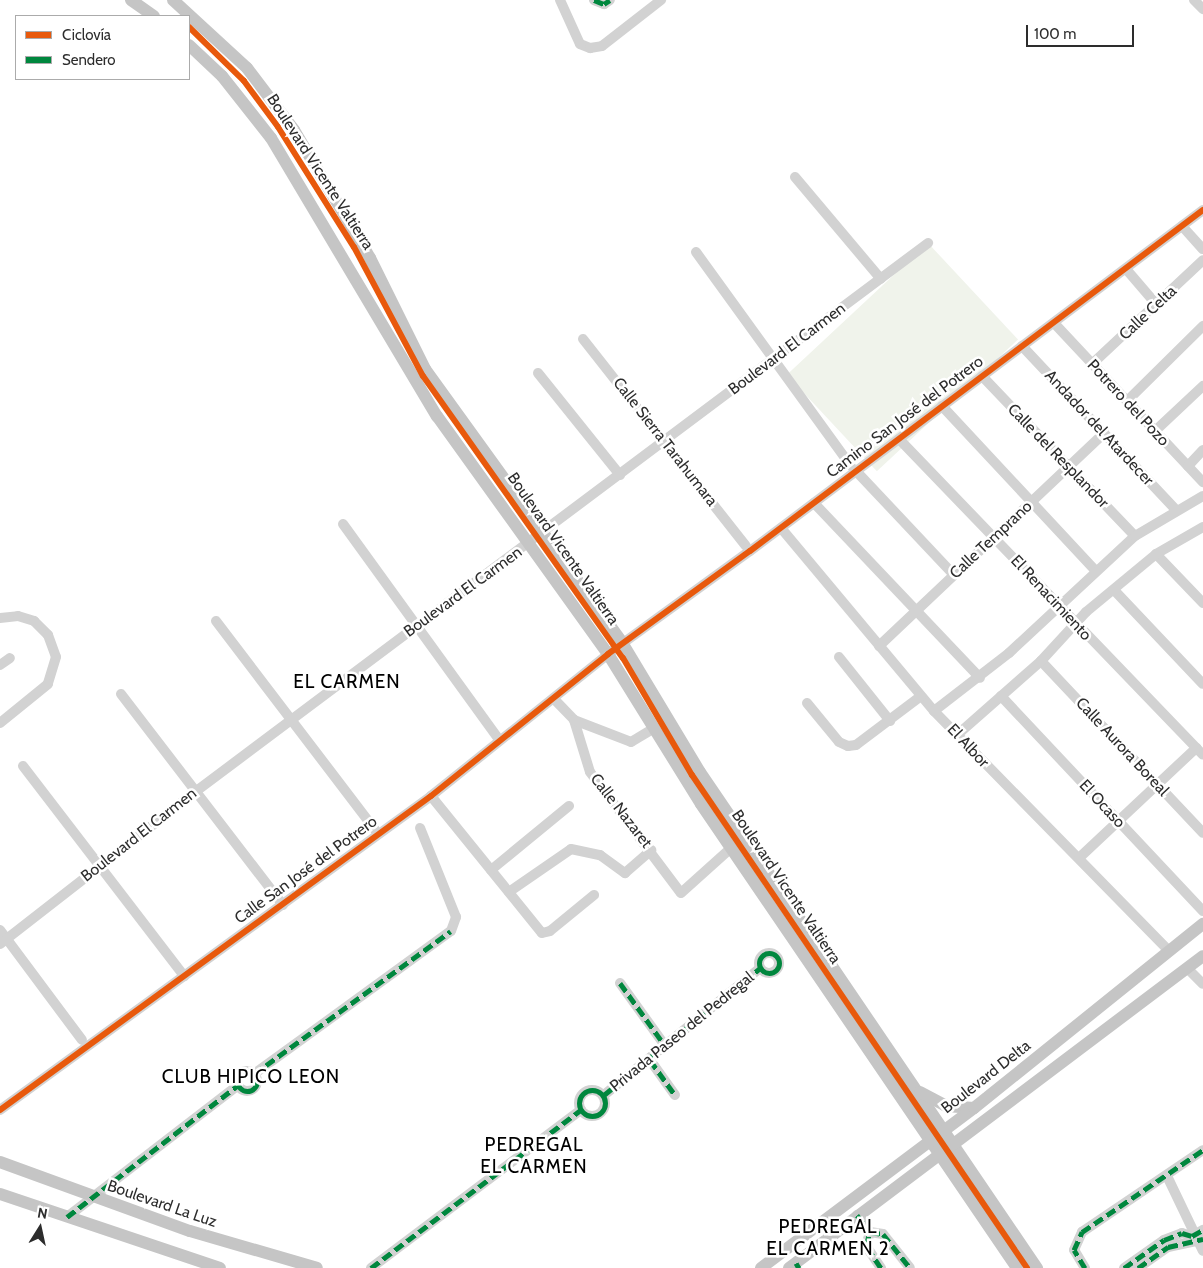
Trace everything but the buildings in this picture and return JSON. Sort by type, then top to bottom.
[{"type":"main road","points":[[131,0],[153,15]]},
{"type":"main road","name":"Boulevard Vicente Valtierra","points":[[173,0],[189,15]]},
{"type":"main road","name":"Boulevard Vicente Valtierra","points":[[190,16],[247,68],[294,130],[373,264],[425,369],[542,535],[623,644],[700,772],[918,1091],[942,1131],[1037,1268]]},
{"type":"main road","name":"Boulevard Vicente Valtierra","points":[[190,45],[222,76],[272,138],[410,373],[529,545],[608,654],[653,730],[731,848],[1017,1268]]},
{"type":"main road","name":"Boulevard Delta","points":[[761,1268],[974,1108],[1203,924]]},
{"type":"main road","points":[[795,1266],[892,1188],[953,1147],[1203,956]]},
{"type":"main road","points":[[1129,984],[1130,1000],[1146,1001]]},
{"type":"main road","points":[[1079,1024],[1092,1028],[1086,1046]]},
{"type":"main road","points":[[918,1091],[946,1106],[974,1108]]},
{"type":"main road","points":[[968,1168],[973,1132]]},
{"type":"main road","name":"Boulevard La Luz","points":[[0,1162],[90,1196],[213,1238],[317,1268]]},
{"type":"main road","points":[[883,1175],[892,1188]]},
{"type":"main road","points":[[0,1194],[220,1268]]},
{"type":"main road","points":[[796,1240],[808,1254]]},
{"type":"street","points":[[560,0],[580,44],[590,48],[602,46],[661,0]]},
{"type":"street","points":[[594,0],[604,4],[610,0]]},
{"type":"street","points":[[1194,0],[1203,10]]},
{"type":"street","points":[[795,177],[881,279]]},
{"type":"street","name":"Camino San José del Potrero","points":[[623,644],[814,503],[854,469],[900,439],[1203,210]]},
{"type":"street","points":[[1182,226],[1203,249]]},
{"type":"street","name":"Boulevard El Carmen","points":[[3,941],[195,792],[292,721],[416,625],[529,545],[773,358],[928,243]]},
{"type":"street","points":[[696,252],[854,469],[954,574]]},
{"type":"street","name":"Calle Celta","points":[[1092,364],[1203,260]]},
{"type":"street","points":[[1126,269],[1157,305]]},
{"type":"street","name":"Potrero del Pozo","points":[[1054,323],[1203,482]]},
{"type":"street","points":[[1126,401],[1203,326]]},
{"type":"street","name":"Calle Sierra Tarahumara","points":[[583,339],[746,546]]},
{"type":"street","name":"Andador del Atardecer","points":[[1022,346],[1175,509]]},
{"type":"street","points":[[538,373],[620,475]]},
{"type":"street","name":"Calle del Resplandor","points":[[982,376],[1134,536]]},
{"type":"street","points":[[1155,431],[1203,386]]},
{"type":"street","points":[[942,406],[1095,570]]},
{"type":"street","name":"Calle Temprano","points":[[879,646],[1104,433]]},
{"type":"street","name":"El Renacimiento","points":[[900,439],[1199,752]]},
{"type":"street","points":[[1188,466],[1203,450]]},
{"type":"street","points":[[934,711],[980,678],[1060,607],[1095,570],[1134,536],[1175,509],[1203,496]]},
{"type":"street","points":[[814,503],[980,678]]},
{"type":"street","points":[[343,524],[498,738]]},
{"type":"street","name":"El Albor","points":[[781,528],[934,711],[1169,951]]},
{"type":"street","points":[[957,735],[1041,661],[1073,622],[1156,554],[1201,530]]},
{"type":"street","points":[[1156,554],[1203,603]]},
{"type":"street","points":[[1114,590],[1203,684]]},
{"type":"street","points":[[0,618],[18,616],[34,621],[48,635],[56,657],[48,684],[0,723]]},
{"type":"street","points":[[216,621],[375,830]]},
{"type":"street","name":"Calle San José del Potrero","points":[[0,1110],[431,796],[555,700],[608,654],[623,644]]},
{"type":"street","points":[[839,657],[890,721]]},
{"type":"street","points":[[0,665],[10,658]]},
{"type":"street","name":"Calle Aurora Boreal","points":[[1041,661],[1203,833]]},
{"type":"street","points":[[121,694],[283,905]]},
{"type":"street","points":[[807,703],[840,742],[848,746],[890,721],[922,696]]},
{"type":"street","name":"El Ocaso","points":[[1001,696],[1203,911]]},
{"type":"street","name":"Calle Nazaret","points":[[555,700],[574,720],[590,772],[651,850],[681,893],[731,848]]},
{"type":"street","points":[[574,720],[631,742],[653,730]]},
{"type":"street","points":[[1079,858],[1157,784],[1199,752]]},
{"type":"street","points":[[23,766],[184,976]]},
{"type":"street","points":[[431,796],[545,934],[594,895]]},
{"type":"street","points":[[491,870],[569,806]]},
{"type":"street","points":[[67,1217],[90,1196],[237,1086],[250,1091],[257,1083],[254,1074],[451,932],[456,917],[420,828]]},
{"type":"street","points":[[509,892],[571,849],[600,855],[625,873],[651,850]]},
{"type":"street","points":[[0,930],[3,941],[82,1040]]},
{"type":"street","name":"Privada Paseo del Pedregal","points":[[604,1095],[666,1047],[760,968]]},
{"type":"street","points":[[1188,969],[1203,984]]},
{"type":"street","points":[[620,983],[666,1047]]},
{"type":"street","points":[[650,1060],[675,1095]]},
{"type":"street","points":[[587,1090],[604,1095],[602,1112],[591,1116],[581,1110],[579,1099],[587,1090]]},
{"type":"street","points":[[371,1268],[581,1110]]},
{"type":"street","points":[[1085,1268],[1074,1250],[1082,1232],[1125,1199],[1167,1176],[1203,1150]]},
{"type":"street","points":[[1167,1176],[1203,1251]]},
{"type":"street","points":[[857,1215],[870,1232],[883,1234],[910,1268]]},
{"type":"street","points":[[1138,1268],[1168,1247],[1197,1239],[1203,1230]]},
{"type":"street","points":[[870,1232],[866,1246],[881,1268]]},
{"type":"street","points":[[1124,1268],[1164,1240],[1182,1234],[1197,1239]]},
{"type":"shaded area","points":[[928,243],[1018,340],[877,471],[787,375]]},
{"type":"marked path","points":[[594,0],[604,4],[610,0]]},
{"type":"marked path","points":[[254,1074],[451,931]]},
{"type":"marked path","points":[[769,953],[776,956],[779,963],[776,970],[769,973],[762,970],[759,963],[762,956],[769,953]]},
{"type":"marked path","points":[[604,1095],[760,968]]},
{"type":"marked path","points":[[620,983],[666,1047]]},
{"type":"marked path","points":[[650,1060],[675,1095]]},
{"type":"marked path","points":[[247,1071],[254,1074],[257,1081],[254,1088],[247,1091],[240,1088],[237,1081],[240,1074],[247,1071]]},
{"type":"marked path","points":[[67,1217],[237,1086]]},
{"type":"marked path","points":[[592,1090],[601,1094],[605,1103],[601,1112],[592,1116],[583,1112],[579,1103],[583,1094],[592,1090]]},
{"type":"marked path","points":[[371,1268],[581,1110]]},
{"type":"marked path","points":[[1085,1268],[1074,1250],[1082,1232],[1203,1150]]},
{"type":"marked path","points":[[857,1215],[870,1232]]},
{"type":"marked path","points":[[1124,1268],[1164,1240],[1182,1233],[1192,1236],[1203,1230]]},
{"type":"marked path","points":[[881,1268],[866,1246],[870,1232],[883,1234],[910,1268]]},
{"type":"marked path","points":[[1138,1268],[1168,1247],[1203,1239]]},
{"type":"marked path","points":[[796,1263],[799,1268]]},
{"type":"cycle path","points":[[190,28],[244,81],[278,127],[354,247],[423,376],[623,658],[692,775],[1027,1268]]},
{"type":"cycle path","points":[[0,1110],[431,796],[608,654],[750,551],[1203,210]]},
{"type":"district","name":"EL CARMEN","points":[[347,682]]},
{"type":"district","name":"CLUB HIPICO LEON","points":[[251,1077]]},
{"type":"district","name":"PEDREGAL EL CARMEN","points":[[534,1156]]},
{"type":"district","name":"PEDREGAL EL CARMEN 2","points":[[828,1238]]}]
